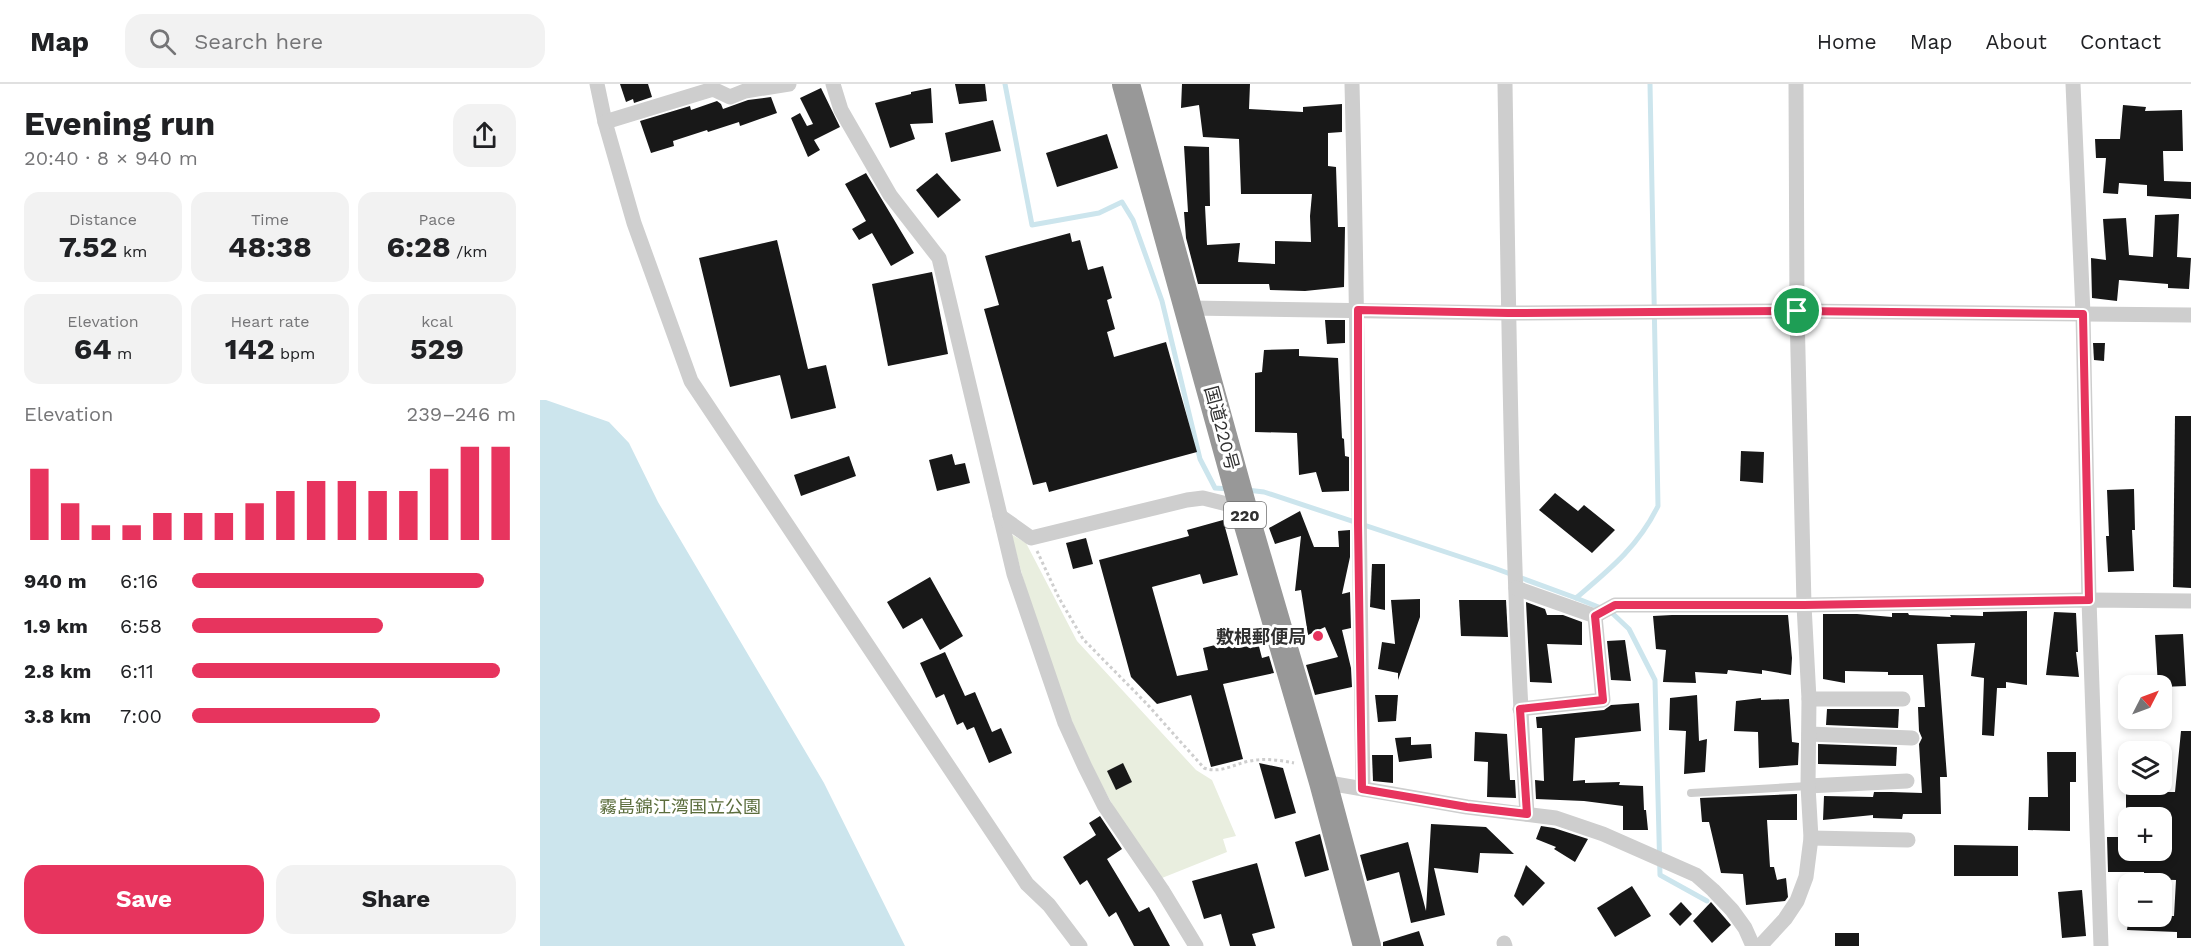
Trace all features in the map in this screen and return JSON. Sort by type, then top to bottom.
[{"type":"highway","name":"国道220号","points":[[1126,84],[1367,946]]},
{"type":"street","points":[[597,84],[605,122],[634,223],[692,381],[1027,884],[1049,905],[1080,946]]},
{"type":"street","points":[[605,122],[713,89],[730,97],[744,91],[789,84]]},
{"type":"street","points":[[833,84],[841,110],[890,195],[939,258],[980,439],[1014,574],[1051,684],[1085,767],[1104,805],[1162,890],[1196,946]]},
{"type":"street","points":[[1352,84],[1358,310],[1362,789]]},
{"type":"street","points":[[1505,84],[1508,313],[1516,588],[1520,709],[1527,814]]},
{"type":"street","points":[[1760,946],[1785,920],[1797,902],[1806,877],[1811,838],[1797,311],[1796,84]]},
{"type":"street","points":[[2073,84],[2083,314],[2089,600],[2101,946]]},
{"type":"street","points":[[1190,308],[1508,313],[1797,311],[2191,315]]},
{"type":"street","points":[[1000,516],[1031,538],[1187,500],[1203,498],[1243,508]]},
{"type":"street","points":[[1516,588],[1595,616],[1615,605],[2191,601]]},
{"type":"street","points":[[1520,709],[1603,700],[1595,616]]},
{"type":"street","points":[[1809,699],[1903,699]]},
{"type":"street","points":[[1809,734],[1912,738]]},
{"type":"street","points":[[1321,775],[1362,789],[1467,807],[1557,818],[1603,834],[1696,875],[1732,910],[1745,928],[1753,946]]},
{"type":"street","points":[[1808,786],[1907,781]]},
{"type":"street","points":[[1811,838],[1908,840]]},
{"type":"lane","points":[[1691,793],[1808,786]]},
{"type":"path","points":[[1031,538],[1059,598],[1083,639],[1204,768],[1214,772],[1250,761],[1270,759],[1321,775]]},
{"type":"shaded area","points":[[1011,534],[1026,543],[1077,641],[1196,770],[1212,780],[1236,836],[1223,839],[1227,852],[1162,878],[1134,838],[1100,781],[1069,713],[1043,642]]},
{"type":"water","name":"霧島錦江湾国立公園","points":[[540,400],[546,400],[609,422],[629,443],[658,502],[824,783],[905,946],[540,946]]},
{"type":"building","points":[[620,84],[648,84],[652,97],[634,103],[633,99],[626,102]]},
{"type":"building","points":[[955,84],[985,84],[987,101],[959,104]]},
{"type":"building","points":[[1182,84],[1250,84],[1249,109],[1303,112],[1303,107],[1342,104],[1342,132],[1328,133],[1328,166],[1336,167],[1338,227],[1345,227],[1344,287],[1305,291],[1270,290],[1269,284],[1198,284],[1186,238],[1184,212],[1188,212],[1184,146],[1209,147],[1210,206],[1205,206],[1207,245],[1240,243],[1238,262],[1275,264],[1275,241],[1311,242],[1312,194],[1241,194],[1239,139],[1203,137],[1199,105],[1181,108]]},
{"type":"building","points":[[821,88],[840,127],[814,140],[820,150],[808,157],[791,118],[800,113],[807,126],[813,124],[800,98]]},
{"type":"building","points":[[931,88],[933,123],[910,124],[915,139],[890,148],[875,103]]},
{"type":"building","points":[[771,97],[777,113],[740,126],[739,122],[708,132],[707,130],[673,141],[674,146],[651,153],[640,121],[690,106],[691,110],[717,101],[723,109],[748,100]]},
{"type":"building","points":[[2123,105],[2146,107],[2145,111],[2182,110],[2183,151],[2163,151],[2164,181],[2191,182],[2191,199],[2147,196],[2147,185],[2119,183],[2118,194],[2103,193],[2106,158],[2096,158],[2095,139],[2120,139]]},
{"type":"building","points":[[993,120],[1001,151],[951,162],[945,133]]},
{"type":"building","points":[[1107,134],[1118,168],[1057,187],[1046,153]]},
{"type":"building","points":[[866,173],[914,253],[891,266],[872,233],[859,240],[852,229],[866,221],[845,184]]},
{"type":"building","points":[[937,173],[961,200],[938,218],[916,190]]},
{"type":"building","points":[[2179,214],[2177,257],[2191,258],[2189,289],[2168,288],[2168,284],[2119,280],[2117,301],[2092,298],[2091,258],[2106,260],[2103,219],[2126,218],[2129,255],[2153,257],[2155,215]]},
{"type":"building","points":[[1070,233],[1072,242],[1080,240],[1088,270],[1103,266],[1112,298],[1107,300],[1115,329],[1107,332],[1114,357],[1166,342],[1197,452],[1049,492],[1046,482],[1033,485],[984,309],[999,305],[985,256]]},
{"type":"building","points":[[777,240],[808,369],[826,365],[836,408],[791,419],[780,375],[730,387],[699,258]]},
{"type":"building","points":[[932,272],[948,354],[888,366],[872,284]]},
{"type":"building","points":[[1325,320],[1345,320],[1345,343],[1327,344]]},
{"type":"building","points":[[2093,343],[2105,343],[2104,361],[2094,360]]},
{"type":"building","points":[[1299,349],[1299,356],[1338,358],[1342,438],[1344,439],[1345,456],[1349,457],[1349,491],[1322,492],[1316,472],[1299,475],[1297,433],[1255,432],[1255,373],[1262,372],[1264,350]]},
{"type":"building","points":[[2175,416],[2191,416],[2191,588],[2173,587]]},
{"type":"building","points":[[1741,451],[1764,452],[1763,483],[1740,481]]},
{"type":"building","points":[[952,454],[955,465],[965,463],[970,483],[937,491],[929,460]]},
{"type":"building","points":[[849,456],[856,476],[801,496],[794,475]]},
{"type":"building","points":[[2134,489],[2135,530],[2132,530],[2134,571],[2108,572],[2107,490]]},
{"type":"building","points":[[1555,493],[1578,511],[1584,505],[1615,530],[1592,553],[1539,510]]},
{"type":"building","points":[[1300,511],[1314,547],[1339,547],[1338,531],[1350,530],[1350,557],[1342,594],[1350,592],[1351,628],[1342,630],[1351,668],[1352,687],[1315,695],[1306,665],[1338,657],[1325,627],[1308,635],[1301,590],[1295,591],[1301,536],[1275,544],[1269,528]]},
{"type":"building","points":[[1223,520],[1238,575],[1203,584],[1200,574],[1152,587],[1177,676],[1208,670],[1203,648],[1256,635],[1262,658],[1269,656],[1274,673],[1223,684],[1243,759],[1211,767],[1191,695],[1157,704],[1131,677],[1099,560],[1189,536],[1187,530]]},
{"type":"building","points":[[1086,538],[1093,564],[1073,569],[1066,543]]},
{"type":"building","points":[[1372,564],[1385,564],[1385,610],[1370,607]]},
{"type":"building","points":[[930,577],[963,636],[940,650],[922,618],[903,629],[887,602]]},
{"type":"building","points":[[1420,599],[1420,617],[1398,680],[1398,673],[1378,669],[1382,642],[1395,644],[1391,600]]},
{"type":"building","points":[[1459,600],[1506,600],[1508,637],[1461,636]]},
{"type":"building","points":[[1526,602],[1545,609],[1547,615],[1563,615],[1582,622],[1582,645],[1547,644],[1552,683],[1530,682]]},
{"type":"building","points":[[2027,611],[2027,685],[2006,682],[2006,688],[1997,688],[1994,736],[1982,735],[1984,678],[1971,676],[1975,643],[1937,644],[1947,777],[1940,777],[1941,814],[1903,814],[1902,819],[1873,818],[1873,815],[1823,820],[1824,796],[1873,797],[1874,792],[1922,793],[1919,744],[1922,738],[1919,731],[1918,707],[1925,707],[1923,675],[1845,671],[1845,683],[1823,679],[1823,614],[1892,617],[1892,613],[1908,613],[1909,615],[1951,617],[1950,615],[1983,616],[1983,612]]},
{"type":"building","points":[[2054,612],[2076,613],[2078,652],[2076,652],[2079,677],[2046,675]]},
{"type":"building","points":[[1788,615],[1792,658],[1791,675],[1762,670],[1762,674],[1728,670],[1727,674],[1695,672],[1696,683],[1663,682],[1666,650],[1656,649],[1653,616]]},
{"type":"building","points":[[2183,634],[2186,686],[2172,687],[2172,675],[2157,675],[2155,635]]},
{"type":"building","points":[[1625,640],[1631,681],[1611,680],[1607,641]]},
{"type":"building","points":[[945,652],[965,696],[975,692],[992,732],[1001,728],[1012,753],[989,763],[974,727],[967,730],[963,722],[957,725],[944,694],[936,698],[920,663]]},
{"type":"building","points":[[1375,695],[1398,695],[1396,721],[1378,722]]},
{"type":"building","points":[[1697,695],[1699,741],[1707,739],[1705,772],[1684,774],[1686,731],[1669,730],[1670,698]]},
{"type":"building","points":[[1761,698],[1761,700],[1789,699],[1792,742],[1799,743],[1798,765],[1759,768],[1758,732],[1734,731],[1736,701]]},
{"type":"building","points":[[1639,703],[1641,731],[1575,738],[1573,781],[1620,782],[1619,785],[1643,786],[1648,830],[1623,830],[1623,806],[1584,801],[1536,799],[1535,780],[1544,781],[1542,728],[1537,728],[1536,717],[1604,710],[1611,705]]},
{"type":"building","points":[[1827,709],[1899,709],[1898,728],[1826,725]]},
{"type":"building","points":[[2181,731],[2191,731],[2191,938],[2177,938],[2177,932],[2127,930],[2127,927],[2172,927],[2176,880],[2172,880],[2172,873],[2108,872],[2107,837],[2118,837],[2118,861],[2172,861],[2172,807],[2126,807],[2126,795],[2172,795],[2172,792],[2175,792]]},
{"type":"building","points":[[1475,732],[1507,734],[1510,780],[1515,780],[1516,798],[1487,797],[1488,762],[1474,761]]},
{"type":"building","points":[[1411,737],[1411,745],[1431,744],[1432,758],[1399,762],[1395,738]]},
{"type":"building","points":[[1818,744],[1897,747],[1896,766],[1818,764]]},
{"type":"building","points":[[2047,752],[2076,752],[2076,782],[2070,782],[2070,831],[2028,830],[2029,797],[2048,797]]},
{"type":"building","points":[[1372,755],[1393,755],[1393,783],[1373,781]]},
{"type":"building","points":[[1123,763],[1132,782],[1116,790],[1107,771]]},
{"type":"building","points":[[1259,763],[1283,768],[1296,813],[1275,819]]},
{"type":"building","points":[[1797,794],[1797,820],[1767,820],[1770,867],[1774,867],[1777,880],[1786,878],[1788,897],[1785,901],[1746,905],[1743,874],[1721,873],[1709,822],[1702,822],[1700,798]]},
{"type":"building","points":[[1100,816],[1122,849],[1107,859],[1139,912],[1149,907],[1170,946],[1134,946],[1116,912],[1109,917],[1087,880],[1080,885],[1063,857],[1096,835],[1089,823]]},
{"type":"building","points":[[1431,824],[1486,827],[1514,854],[1480,853],[1478,873],[1434,868],[1445,915],[1411,923],[1399,872],[1367,881],[1360,855],[1408,842],[1426,911]]},
{"type":"building","points":[[1541,826],[1588,839],[1575,862],[1554,849],[1556,847],[1536,839]]},
{"type":"building","points":[[1320,834],[1329,870],[1305,877],[1295,842]]},
{"type":"building","points":[[1954,845],[2018,846],[2018,876],[1954,876]]},
{"type":"building","points":[[1257,863],[1275,928],[1252,934],[1256,946],[1230,946],[1221,914],[1204,919],[1192,881]]},
{"type":"building","points":[[1526,865],[1545,883],[1523,906],[1514,896]]},
{"type":"building","points":[[1632,886],[1651,916],[1615,937],[1597,908]]},
{"type":"building","points":[[2082,890],[2086,936],[2062,938],[2058,892]]},
{"type":"building","points":[[1681,902],[1692,914],[1680,926],[1669,914]]},
{"type":"building","points":[[1711,902],[1731,925],[1712,943],[1693,921]]},
{"type":"building","points":[[1419,931],[1424,946],[1383,946],[1383,942]]},
{"type":"building","points":[[1835,933],[1859,933],[1859,946],[1835,946]]},
{"type":"waterway","points":[[1005,84],[1032,225],[1099,213],[1122,202],[1133,220],[1162,301],[1200,459],[1215,488],[1229,489]]},
{"type":"waterway","points":[[1576,598],[1632,546],[1658,506],[1650,84]]},
{"type":"waterway","points":[[1247,490],[1264,492],[1494,568],[1611,612],[1629,629],[1655,680],[1660,875],[1707,901]]},
{"type":"place","name":"敷根郵便局","points":[[1318,636]]},
{"type":"route","points":[[1358,310],[1508,313],[1797,311],[2083,314],[2089,600],[1804,605],[1615,605],[1595,616],[1603,700],[1520,709],[1527,814],[1467,807],[1362,789],[1358,310]]}]
